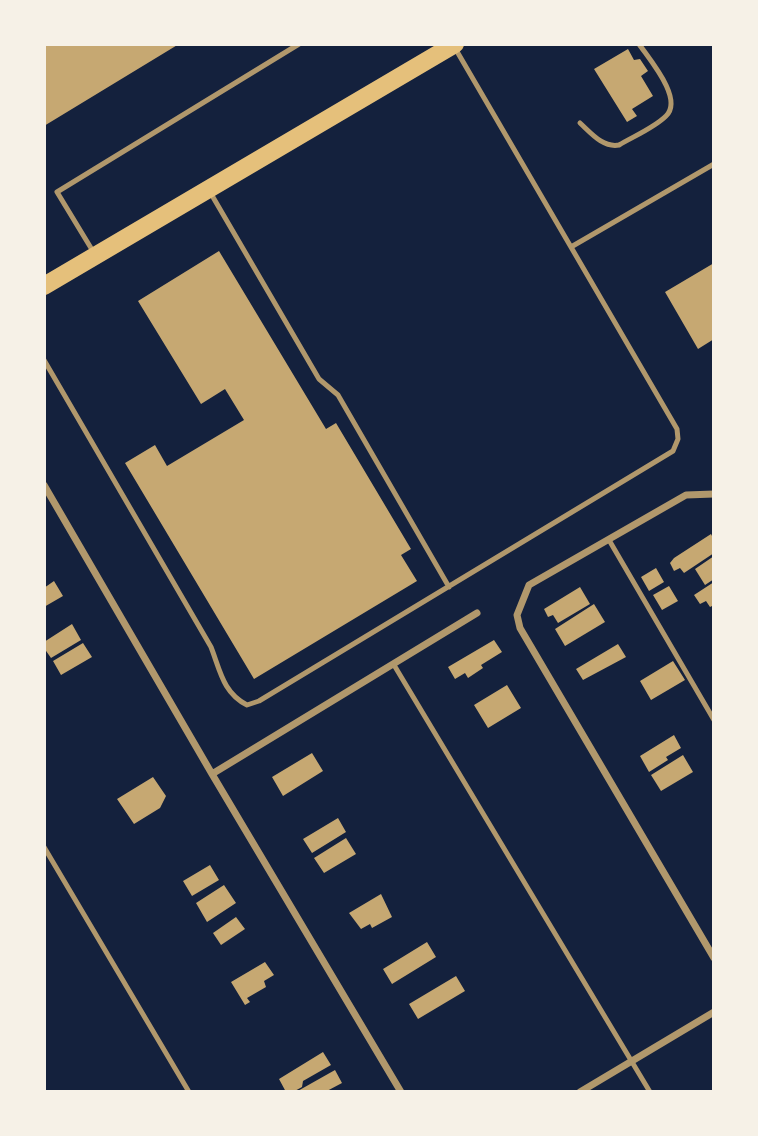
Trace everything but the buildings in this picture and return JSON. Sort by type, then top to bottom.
[{"type":"main road","points":[[44,286],[454,44]]},
{"type":"street","points":[[44,485],[401,1092]]},
{"type":"street","points":[[714,494],[687,495],[529,585],[517,615],[520,628],[714,958]]},
{"type":"street","points":[[212,774],[477,613]]},
{"type":"street","points":[[579,1092],[714,1012]]},
{"type":"lane","points":[[95,256],[57,192],[299,44]]},
{"type":"lane","points":[[44,360],[211,647],[227,688],[233,698],[247,705],[259,701],[662,460],[673,451],[678,439],[677,429],[454,44]]},
{"type":"lane","points":[[580,123],[604,144],[612,146],[619,145],[667,115],[672,107],[671,95],[639,44]]},
{"type":"lane","points":[[571,247],[714,164]]},
{"type":"lane","points":[[209,189],[319,379],[338,395],[449,587]]},
{"type":"lane","points":[[609,540],[714,720]]},
{"type":"lane","points":[[394,665],[650,1092]]},
{"type":"lane","points":[[44,847],[188,1092]]}]
